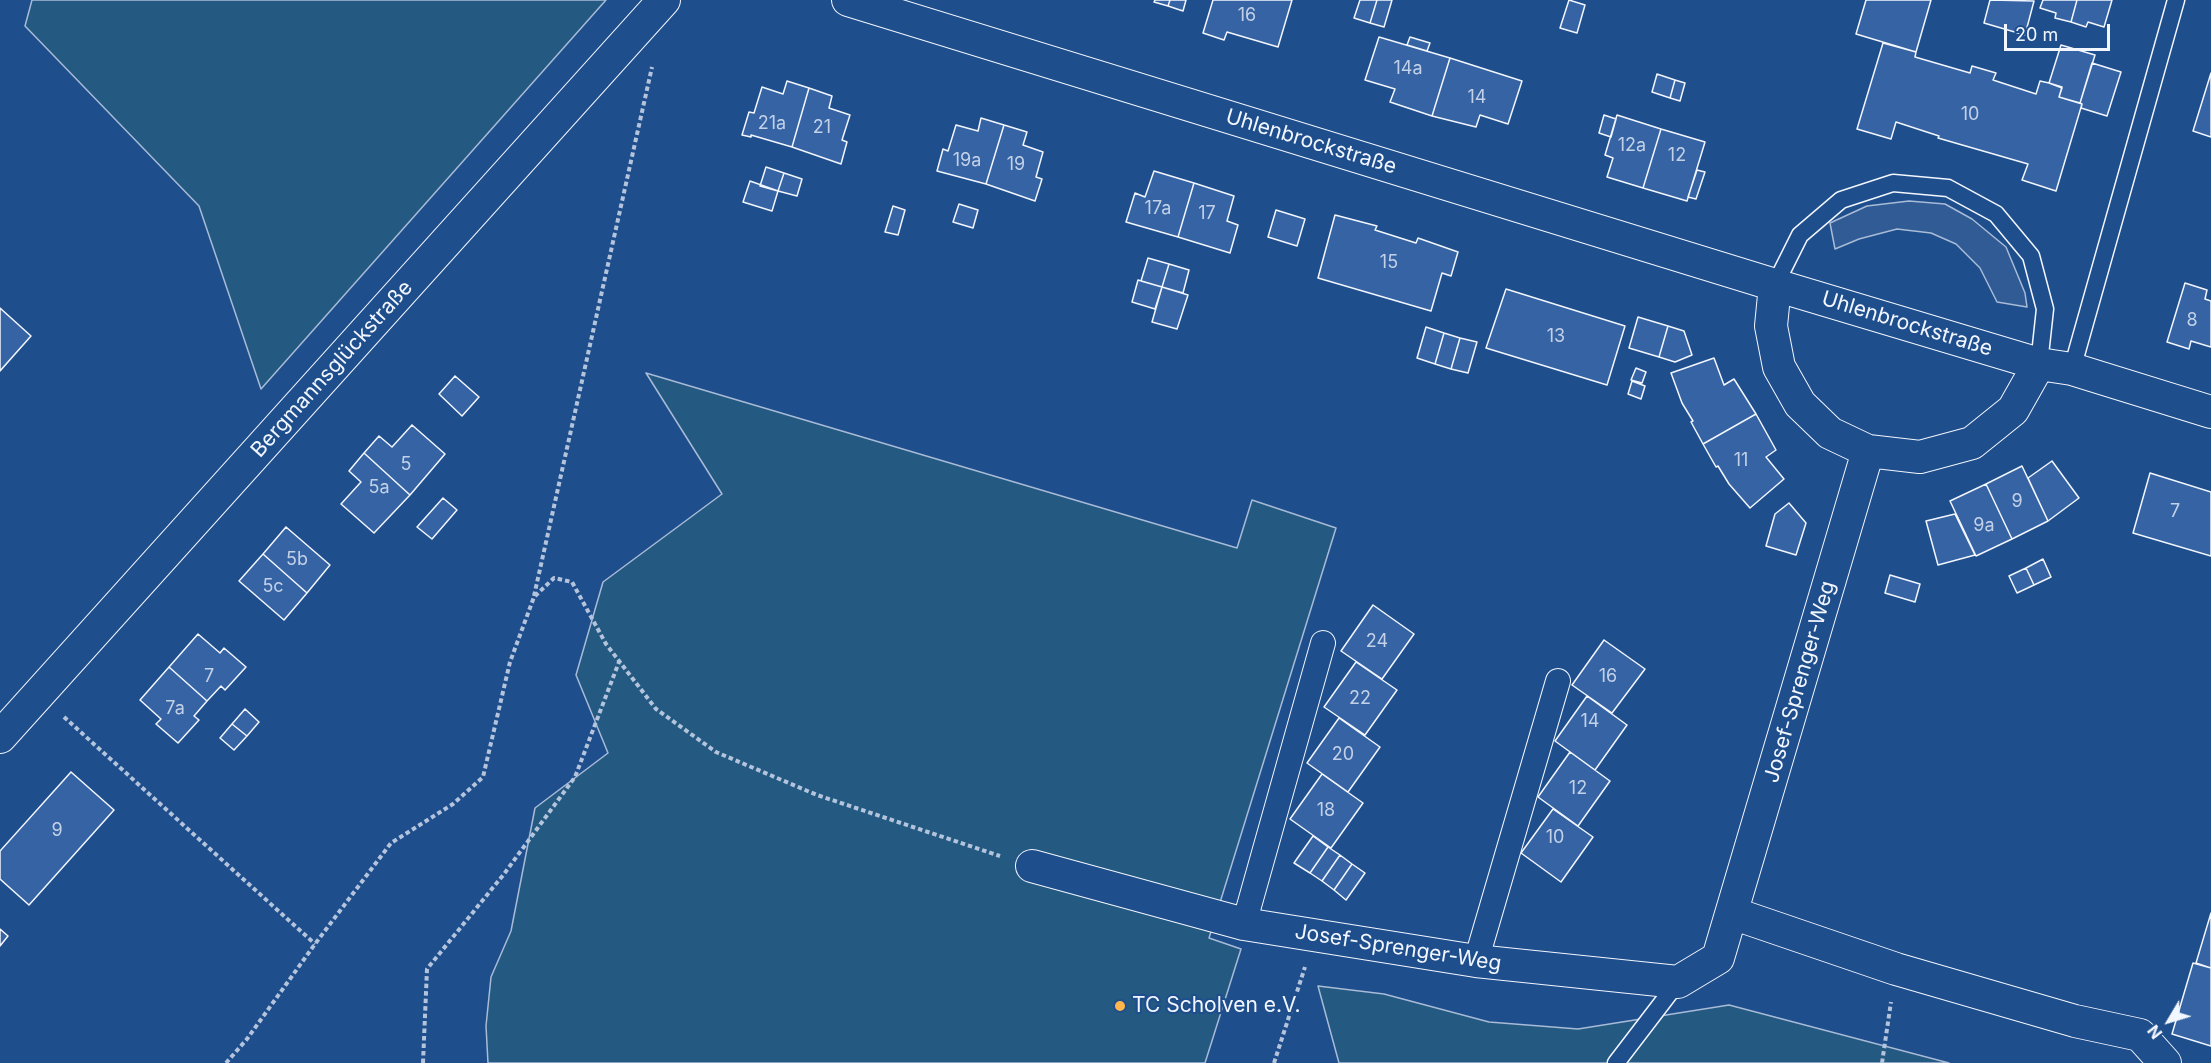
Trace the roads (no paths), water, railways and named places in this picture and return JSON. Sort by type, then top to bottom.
[{"type":"street","name":"Bergmannsglückstraße","points":[[0,737],[664,0]]},
{"type":"street","name":"Uhlenbrockstraße","points":[[848,0],[1775,285],[2039,364],[2072,369],[2211,412]]},
{"type":"street","points":[[1775,285],[1771,326],[1779,367],[1800,404],[1830,433],[1868,451],[1920,457],[1972,443],[2013,410],[2039,364]]},
{"type":"street","name":"Josef-Sprenger-Weg","points":[[1032,866],[1245,924],[1476,961],[1678,982],[1718,958],[1868,451]]},
{"type":"street","points":[[1245,924],[1323,643]]},
{"type":"street","points":[[1476,961],[1558,681]]},
{"type":"street","points":[[1732,913],[1896,969],[2075,1021],[2140,1035],[2165,1063]]},
{"type":"lane","points":[[2072,369],[2176,0]]},
{"type":"lane","points":[[1775,285],[1800,235],[1841,200],[1893,183],[1948,188],[1996,214],[2031,256],[2046,309],[2039,364]]},
{"type":"lane","points":[[1616,1063],[1678,982]]},
{"type":"place","name":"TC Scholven e.V.","points":[[1120,1006]]}]
